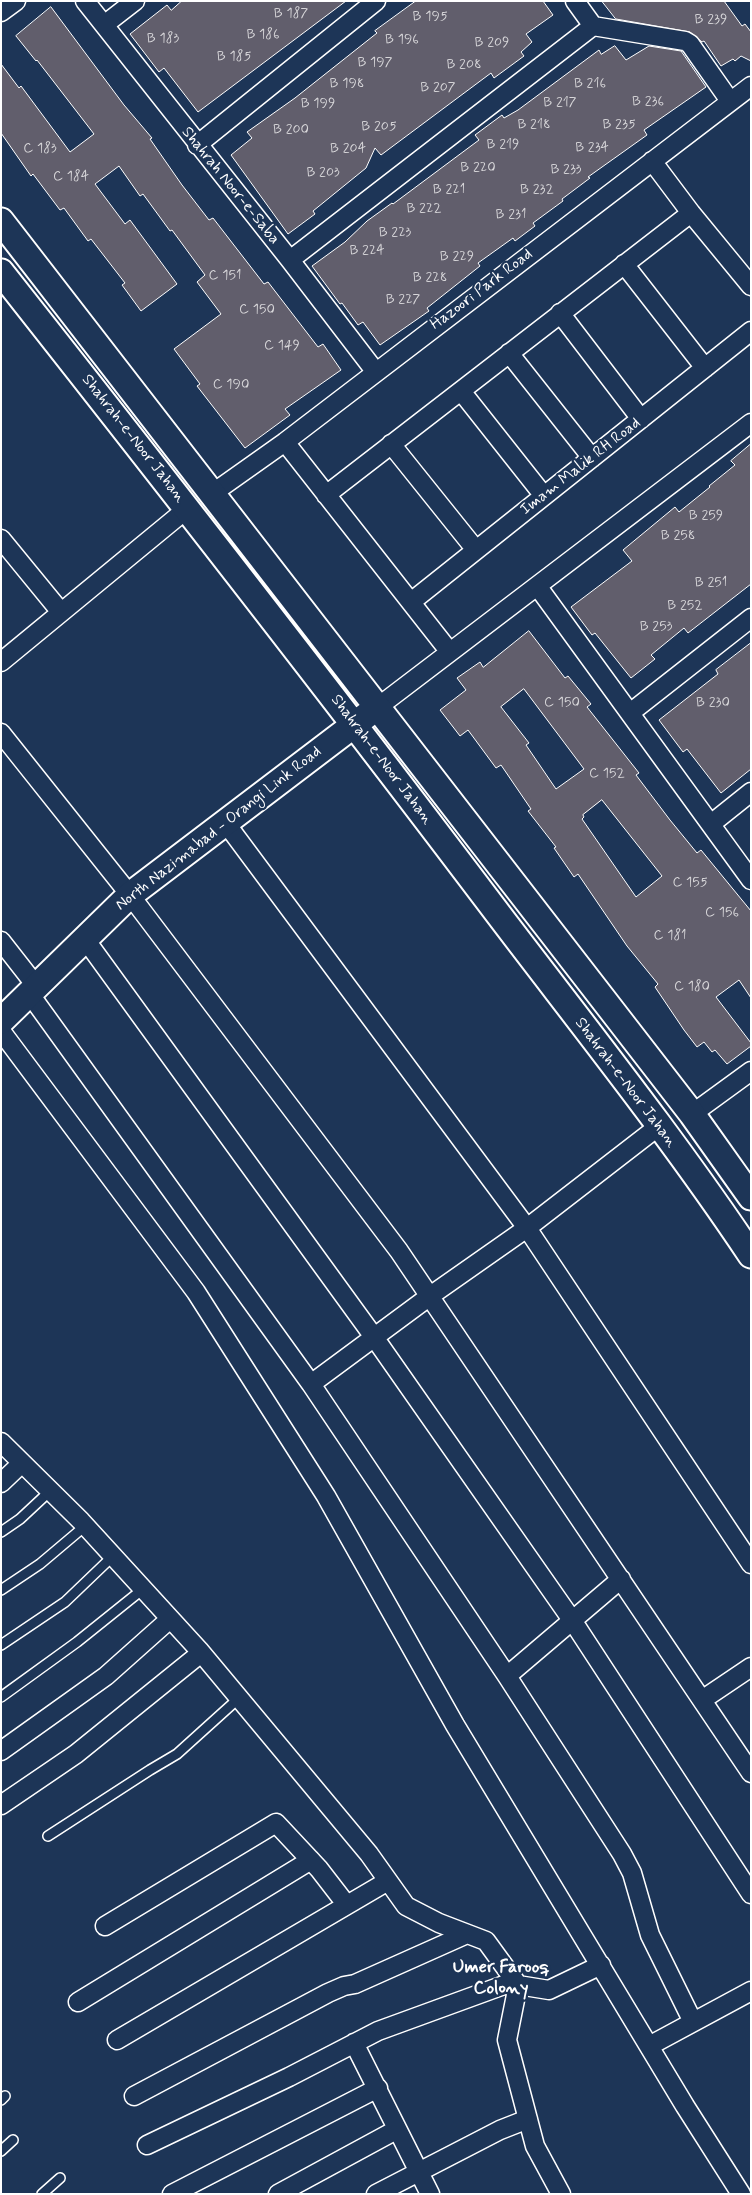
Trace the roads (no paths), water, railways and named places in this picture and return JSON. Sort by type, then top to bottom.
[{"type":"main road","name":"Shahrah-e-Noor Jahan","points":[[1,221],[692,1114],[751,1197]]},
{"type":"main road","name":"Shahrah-e-Noor Jahan","points":[[1,272],[188,508],[354,724],[659,1126],[749,1248]]},
{"type":"main road","points":[[46,329],[70,310]]},
{"type":"main road","name":"North Nazimabad - Orangi Link Road","points":[[1,1021],[130,895],[378,707]]},
{"type":"street","points":[[1,12],[16,1]]},
{"type":"street","name":"Shahrah Noor-e-Saba","points":[[85,1],[197,145],[290,260],[375,371]]},
{"type":"street","points":[[104,26],[135,1]]},
{"type":"street","points":[[197,145],[376,1]]},
{"type":"street","points":[[575,1],[593,26],[686,41],[730,101]]},
{"type":"street","points":[[290,260],[593,26]]},
{"type":"street","name":"Hazoori Park Road","points":[[213,493],[285,442],[375,371],[751,86]]},
{"type":"street","points":[[652,161],[690,213],[751,286]]},
{"type":"street","points":[[326,495],[690,213]]},
{"type":"street","points":[[624,264],[705,368]]},
{"type":"street","points":[[560,314],[641,419]]},
{"type":"street","name":"Imam Malik RH Road","points":[[411,602],[751,331]]},
{"type":"street","points":[[509,353],[592,458]]},
{"type":"street","points":[[461,390],[544,496]]},
{"type":"street","points":[[378,707],[449,651],[538,587],[751,423]]},
{"type":"street","points":[[285,442],[449,651]]},
{"type":"street","points":[[391,444],[476,550]]},
{"type":"street","points":[[1,662],[60,611],[188,508]]},
{"type":"street","points":[[1,540],[60,611]]},
{"type":"street","points":[[538,587],[751,880]]},
{"type":"street","points":[[630,713],[751,618]]},
{"type":"street","points":[[1,732],[130,895],[399,1251],[751,1773]]},
{"type":"street","points":[[711,824],[751,792]]},
{"type":"street","points":[[226,822],[527,1228],[751,1564]]},
{"type":"street","points":[[85,939],[374,1337],[572,1620],[751,1894]]},
{"type":"street","points":[[1,941],[33,990],[312,1384],[507,1676],[622,1854],[632,1873],[650,1935],[693,2022]]},
{"type":"street","points":[[1,1031],[201,1300],[326,1496],[455,1726],[602,1965],[649,2046],[742,2194]]},
{"type":"street","points":[[692,1114],[751,1071]]},
{"type":"street","points":[[312,1384],[430,1296],[527,1228],[659,1126]]},
{"type":"street","points":[[1,1442],[85,1526],[201,1653],[369,1854],[406,1906],[439,1923],[486,1941],[517,1983],[506,2040],[535,2146],[561,2194]]},
{"type":"street","points":[[1,1483],[22,1463]]},
{"type":"street","points":[[507,1676],[621,1579]]},
{"type":"street","points":[[1,1751],[106,1676],[170,1618]]},
{"type":"street","points":[[1,1805],[76,1754],[201,1653]]},
{"type":"street","points":[[702,1700],[751,1667]]},
{"type":"street","points":[[105,1926],[276,1823],[311,1860],[346,1904]]},
{"type":"street","points":[[78,2002],[311,1860]]},
{"type":"street","points":[[116,2040],[388,1881]]},
{"type":"street","points":[[134,2096],[328,1993],[344,1986],[356,1984],[467,1934]]},
{"type":"street","points":[[147,2145],[290,2077],[378,2031],[517,1983],[549,1990],[602,1965]]},
{"type":"street","points":[[649,2046],[751,1991]]},
{"type":"street","points":[[354,2043],[378,2088],[396,2130],[430,2194]]},
{"type":"street","points":[[172,2194],[378,2088]]},
{"type":"street","points":[[376,2194],[500,2130],[528,2119]]},
{"type":"street","points":[[278,2194],[396,2130]]},
{"type":"lane","points":[[1,1532],[20,1519],[50,1491]]},
{"type":"lane","points":[[1,1590],[40,1564],[85,1526]]},
{"type":"lane","points":[[1,1645],[65,1602],[113,1556]]},
{"type":"lane","points":[[1,1696],[77,1642],[143,1589]]},
{"type":"lane","points":[[48,1836],[177,1754],[239,1698]]},
{"type":"lane","points":[[1,2151],[12,2140]]},
{"type":"lane","points":[[42,2194],[60,2178]]},
{"type":"district","name":"Umer Farooq Colony","points":[[501,1978]]}]
